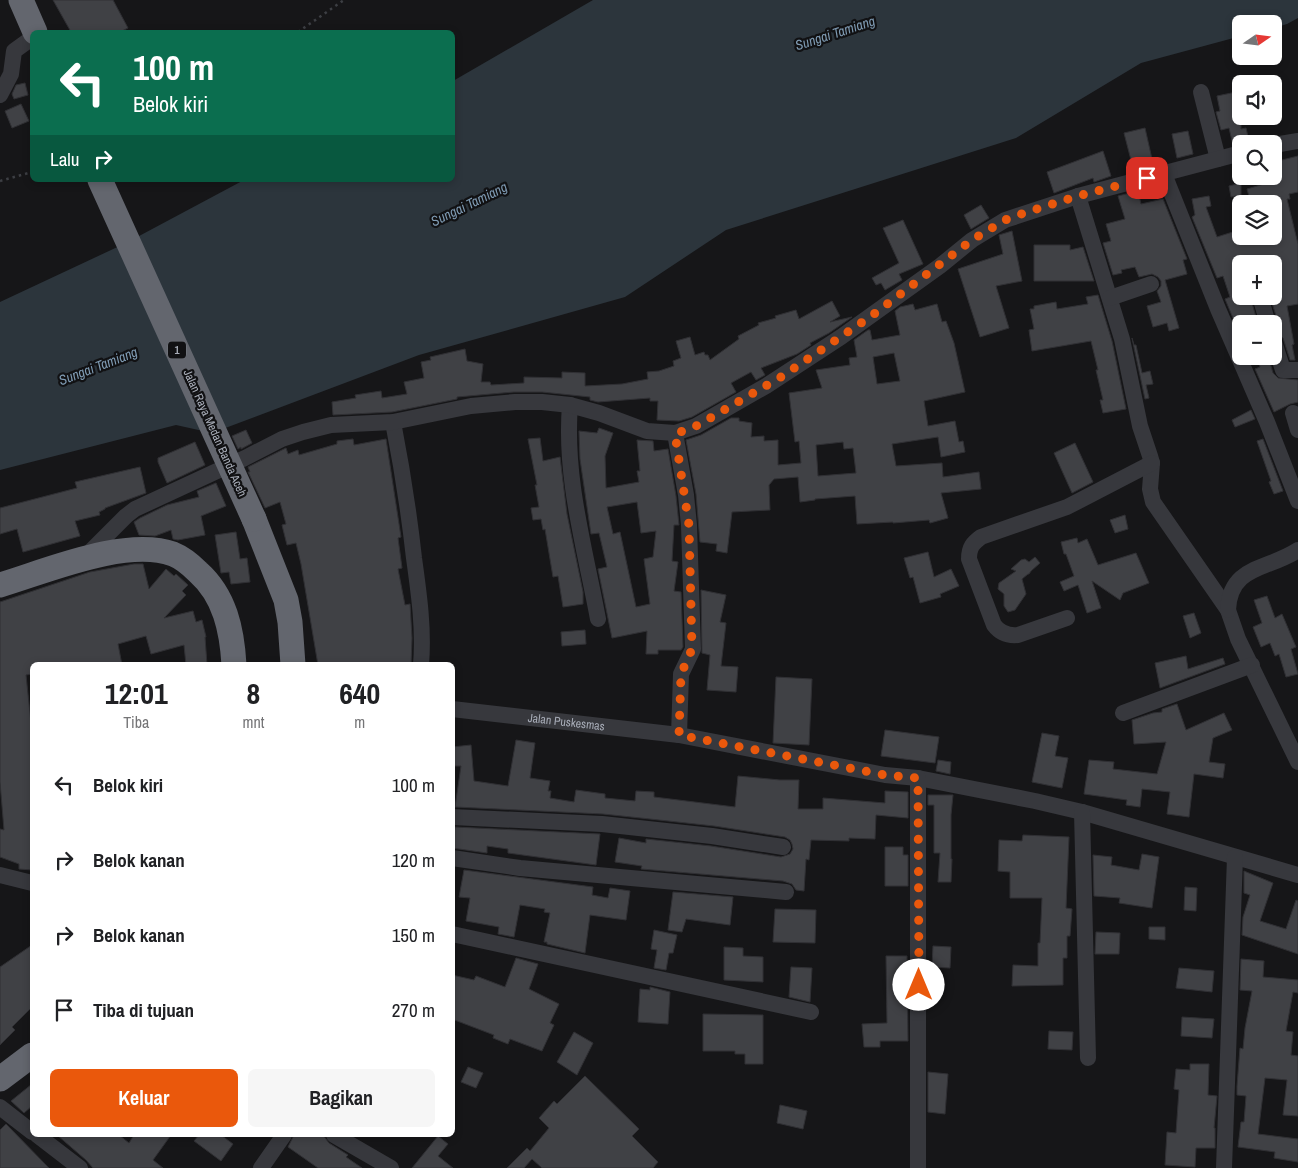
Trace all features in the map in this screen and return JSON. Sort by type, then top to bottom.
[{"type":"highway","points":[[21,0],[34,30]]},
{"type":"highway","name":"Jalan Raya Medan Banda Aceh","points":[[101,182],[254,519],[286,600],[290,622],[293,662]]},
{"type":"highway","points":[[0,585],[121,550],[146,549],[174,555],[186,562],[208,581],[221,602],[228,621],[234,662]]},
{"type":"highway","points":[[0,1079],[30,1056]]},
{"type":"street","points":[[0,95],[9,81],[14,51],[30,39]]},
{"type":"street","points":[[1201,92],[1218,159]]},
{"type":"street","points":[[1282,144],[1298,141]]},
{"type":"street","points":[[82,560],[135,509],[282,439],[332,425],[393,422],[470,406],[515,402],[556,403],[599,413],[648,431],[675,434],[696,426],[766,386],[841,338],[989,229],[1024,213],[1078,196],[1232,155]]},
{"type":"street","points":[[1164,174],[1218,309],[1296,491]]},
{"type":"street","points":[[1078,196],[1122,339],[1140,426],[1152,463],[1150,490],[1153,502],[1228,610],[1238,639],[1298,762]]},
{"type":"street","points":[[1110,298],[1151,284]]},
{"type":"street","points":[[1281,365],[1283,370],[1298,370]]},
{"type":"street","points":[[570,405],[568,442],[573,491],[598,619]]},
{"type":"street","points":[[1293,412],[1298,430]]},
{"type":"street","points":[[393,422],[406,493],[421,610],[423,640],[421,662]]},
{"type":"street","points":[[675,434],[689,525],[692,649],[681,674],[679,735]]},
{"type":"street","points":[[1067,618],[1018,634],[1012,635],[998,630],[994,625],[969,559],[969,551],[973,544],[981,537],[1067,507],[1152,463]]},
{"type":"street","points":[[1228,610],[1228,600],[1235,582],[1247,574],[1291,555],[1298,550]]},
{"type":"street","points":[[1123,713],[1252,665]]},
{"type":"street","name":"Jalan Puskesmas","points":[[455,710],[679,735],[885,775],[918,778],[1082,812],[1298,875]]},
{"type":"street","points":[[918,778],[918,1168]]},
{"type":"street","points":[[1082,812],[1088,1058]]},
{"type":"street","points":[[455,817],[602,824],[712,836],[783,847]]},
{"type":"street","points":[[455,858],[520,868],[786,892]]},
{"type":"street","points":[[1224,1168],[1235,858]]},
{"type":"street","points":[[0,875],[30,882]]},
{"type":"street","points":[[455,935],[811,1012]]},
{"type":"street","points":[[0,1107],[30,1130]]},
{"type":"street","points":[[40,1137],[80,1168]]},
{"type":"street","points":[[261,1168],[283,1137]]},
{"type":"street","points":[[337,1137],[391,1168]]},
{"type":"path","points":[[301,30],[344,0]]},
{"type":"path","points":[[0,181],[30,173]]},
{"type":"water","name":"Sungai Tamiang","points":[[593,0],[1298,0],[1298,18],[1287,24],[1282,26],[1282,15],[1232,15],[1232,38],[1141,63],[1016,138],[726,230],[625,297],[419,355],[212,433],[176,425],[0,470],[0,302],[126,243],[240,182],[455,182],[455,80]]},
{"type":"building","points":[[53,0],[113,0],[128,28],[124,30],[70,30]]},
{"type":"building","points":[[25,83],[28,95],[14,99],[12,94],[16,85]]},
{"type":"building","points":[[1232,93],[1232,125],[1241,125],[1241,129],[1246,128],[1248,135],[1232,135],[1232,141],[1229,128],[1221,130],[1216,112],[1220,111],[1217,96]]},
{"type":"building","points":[[21,104],[29,121],[12,128],[5,111]]},
{"type":"building","points":[[1145,128],[1152,159],[1132,164],[1124,133]]},
{"type":"building","points":[[1188,131],[1193,154],[1177,158],[1172,134]]},
{"type":"building","points":[[1103,151],[1111,176],[1094,182],[1093,178],[1054,193],[1047,172]]},
{"type":"building","points":[[1298,156],[1298,192],[1289,194],[1290,199],[1287,199],[1298,244],[1298,304],[1287,306],[1295,360],[1290,360],[1282,337],[1282,315],[1276,315],[1273,305],[1282,305],[1282,255],[1232,255],[1232,305],[1253,305],[1255,315],[1232,316],[1225,299],[1230,297],[1223,276],[1217,278],[1192,217],[1195,215],[1192,199],[1209,196],[1211,206],[1206,207],[1217,237],[1232,232],[1232,245],[1282,245],[1282,195],[1249,195],[1247,189],[1260,185],[1282,185],[1282,160]]},
{"type":"building","points":[[1241,185],[1241,195],[1232,195],[1231,197],[1229,186]]},
{"type":"building","points":[[1138,191],[1141,204],[1163,199],[1187,259],[1183,260],[1187,274],[1165,280],[1179,328],[1169,331],[1167,323],[1153,327],[1147,306],[1161,302],[1157,291],[1161,286],[1161,281],[1158,277],[1152,274],[1139,277],[1135,267],[1121,270],[1122,273],[1113,275],[1103,243],[1111,241],[1106,224],[1125,219],[1118,196]]},
{"type":"building","points":[[981,205],[989,218],[971,229],[964,215]]},
{"type":"building","points":[[903,220],[923,264],[899,274],[902,280],[885,290],[881,283],[876,285],[872,278],[899,263],[883,228]]},
{"type":"building","points":[[1012,231],[1022,281],[996,286],[1009,328],[980,337],[958,269],[1003,254],[999,235]]},
{"type":"building","points":[[1034,245],[1070,245],[1070,250],[1083,247],[1094,281],[1034,281]]},
{"type":"building","points":[[1098,295],[1112,341],[1126,409],[1103,413],[1100,400],[1103,400],[1096,370],[1098,370],[1091,341],[1032,351],[1029,330],[1034,329],[1030,309],[1034,309],[1034,306],[1056,302],[1057,309],[1088,304],[1086,297]]},
{"type":"building","points":[[832,301],[840,316],[830,322],[852,317],[810,343],[811,345],[797,354],[761,368],[765,375],[756,380],[751,372],[731,383],[736,392],[692,417],[679,421],[657,420],[658,401],[650,401],[650,398],[598,402],[590,400],[590,397],[542,392],[514,392],[457,397],[457,399],[392,412],[333,415],[332,402],[356,398],[355,395],[381,391],[382,398],[407,394],[404,382],[424,378],[421,362],[431,360],[430,357],[465,349],[467,361],[483,364],[481,382],[490,382],[491,385],[524,383],[524,377],[562,378],[562,372],[585,373],[585,386],[622,384],[648,379],[647,372],[659,371],[674,366],[673,361],[681,358],[676,341],[690,337],[695,355],[704,352],[710,360],[739,339],[738,336],[759,325],[758,323],[796,310],[799,319]]},
{"type":"building","points":[[913,304],[915,310],[937,304],[942,322],[946,321],[954,343],[965,392],[924,401],[928,426],[955,421],[959,442],[963,441],[965,452],[941,457],[938,437],[892,444],[896,466],[942,463],[943,477],[979,472],[981,489],[941,493],[948,518],[930,523],[929,520],[857,524],[855,496],[800,502],[798,477],[774,479],[769,485],[770,510],[732,512],[727,553],[716,551],[717,544],[700,542],[696,494],[686,440],[701,435],[731,418],[739,418],[739,421],[752,423],[751,437],[764,436],[764,441],[778,440],[778,465],[801,463],[799,441],[795,442],[789,393],[822,388],[816,370],[850,365],[849,358],[857,357],[854,340],[868,330],[870,330],[872,340],[900,335],[895,311],[900,307]],"holes":[[[894,353],[900,381],[877,384],[873,357]],[[843,442],[844,449],[853,448],[856,473],[818,476],[816,445]]]},
{"type":"building","points":[[1132,338],[1134,345],[1136,345],[1142,373],[1150,371],[1153,384],[1146,385],[1149,398],[1145,399]]},
{"type":"building","points":[[1259,365],[1271,365],[1273,373],[1278,378],[1298,380],[1298,402],[1274,412],[1255,369],[1260,367]]},
{"type":"building","points":[[1251,410],[1255,419],[1235,427],[1232,420]]},
{"type":"building","points":[[599,428],[613,433],[605,456],[606,488],[639,482],[637,471],[640,471],[637,440],[653,441],[654,451],[668,449],[679,525],[674,525],[672,561],[678,562],[674,591],[681,592],[683,647],[681,650],[658,650],[658,654],[646,654],[647,631],[612,638],[598,569],[607,567],[599,533],[591,534],[580,459],[579,431],[597,433]],"holes":[[[637,502],[641,533],[656,531],[653,557],[644,559],[650,604],[636,607],[620,532],[613,534],[607,507]]]},
{"type":"building","points":[[246,430],[252,443],[238,449],[232,436]]},
{"type":"building","points":[[540,438],[543,461],[560,457],[567,514],[583,592],[583,604],[563,607],[558,576],[553,577],[545,529],[543,530],[541,519],[533,520],[531,508],[539,507],[535,485],[537,485],[528,439]]},
{"type":"building","points":[[353,439],[354,445],[386,439],[401,537],[398,538],[402,568],[398,569],[405,605],[410,604],[411,662],[317,662],[296,543],[287,545],[282,525],[286,524],[280,502],[265,508],[248,472],[250,472],[248,467],[286,448],[288,454],[298,450],[299,455],[337,444],[337,441]]},
{"type":"building","points":[[1263,439],[1283,491],[1274,494],[1257,441]]},
{"type":"building","points":[[195,442],[205,465],[167,483],[158,458]]},
{"type":"building","points":[[1075,443],[1093,482],[1072,493],[1054,453]]},
{"type":"building","points":[[140,467],[146,493],[105,508],[99,512],[100,515],[75,521],[80,536],[23,552],[17,529],[0,534],[0,508],[77,488],[75,482]]},
{"type":"building","points":[[216,483],[226,506],[201,516],[205,535],[178,540],[173,539],[171,530],[155,536],[139,535],[134,522],[167,505],[199,497],[197,491]]},
{"type":"building","points":[[1125,515],[1128,529],[1115,533],[1110,520]]},
{"type":"building","points":[[236,532],[240,559],[247,558],[250,582],[231,584],[229,572],[221,573],[215,535]]},
{"type":"building","points":[[1077,538],[1078,543],[1087,539],[1098,565],[1136,553],[1149,583],[1123,593],[1120,600],[1092,581],[1101,608],[1087,613],[1078,585],[1064,591],[1060,582],[1074,576],[1061,542]]},
{"type":"building","points":[[928,552],[934,577],[951,569],[959,586],[940,594],[941,597],[920,603],[913,577],[910,578],[904,558]]},
{"type":"building","points":[[1035,557],[1040,563],[1022,579],[1026,594],[1015,610],[1008,612],[1004,606],[1004,594],[998,589],[999,583],[1016,571],[1011,569],[1021,560],[1025,559],[1029,562]]},
{"type":"building","points":[[143,564],[149,589],[166,569],[174,576],[176,574],[188,585],[182,591],[186,595],[164,618],[193,611],[196,622],[202,620],[206,637],[207,662],[186,662],[184,645],[151,654],[146,636],[118,644],[121,662],[30,662],[30,674],[26,675],[30,713],[30,870],[19,869],[19,864],[0,857],[0,829],[4,830],[0,782],[0,602],[90,572]]},
{"type":"building","points":[[701,590],[726,595],[720,622],[726,623],[721,666],[738,667],[736,692],[707,690],[710,655],[702,653]]},
{"type":"building","points":[[1267,596],[1275,618],[1282,614],[1296,647],[1291,649],[1298,674],[1286,677],[1279,654],[1275,656],[1270,643],[1261,647],[1253,627],[1262,623],[1254,600]]},
{"type":"building","points":[[1194,613],[1201,633],[1190,638],[1183,616]]},
{"type":"building","points":[[585,630],[586,644],[562,646],[561,632]]},
{"type":"building","points":[[1186,656],[1188,669],[1223,658],[1225,664],[1160,688],[1155,663]]},
{"type":"building","points":[[776,677],[812,679],[809,745],[773,743]]},
{"type":"building","points":[[1177,704],[1186,730],[1224,713],[1232,730],[1213,738],[1209,762],[1225,764],[1223,778],[1194,774],[1189,817],[1167,814],[1170,792],[1142,789],[1140,807],[1126,805],[1127,800],[1084,794],[1089,760],[1114,762],[1113,769],[1157,774],[1166,742],[1134,744],[1132,720],[1162,712],[1162,709]]},
{"type":"building","points":[[885,730],[939,737],[935,763],[881,756]]},
{"type":"building","points":[[1042,733],[1059,736],[1055,756],[1068,758],[1062,788],[1032,782]]},
{"type":"building","points":[[516,740],[535,743],[530,778],[550,781],[548,791],[551,791],[550,798],[574,802],[576,790],[605,794],[605,798],[635,801],[636,791],[654,792],[654,797],[735,807],[738,776],[799,780],[798,809],[823,809],[823,798],[885,803],[885,791],[908,792],[908,818],[876,815],[875,839],[849,838],[849,841],[811,840],[809,860],[806,859],[804,891],[796,890],[792,884],[783,881],[641,869],[642,866],[615,862],[619,838],[646,843],[646,839],[711,846],[781,857],[790,854],[793,849],[790,840],[785,837],[714,826],[603,814],[455,807],[461,766],[455,766],[455,747],[471,745],[474,781],[508,786]]},
{"type":"building","points":[[938,760],[951,762],[950,774],[936,771]]},
{"type":"building","points":[[928,795],[953,795],[951,815],[951,882],[938,882],[940,853],[934,853],[934,805],[928,805]]},
{"type":"building","points":[[455,827],[600,834],[596,865],[508,853],[508,849],[487,846],[487,853],[455,848]]},
{"type":"building","points":[[1023,835],[1069,837],[1066,908],[1072,909],[1070,936],[1067,936],[1067,958],[1063,958],[1063,985],[1012,986],[1013,965],[1038,966],[1038,943],[1040,943],[1042,898],[1010,898],[1010,872],[998,871],[999,840],[1022,841]]},
{"type":"building","points":[[885,847],[903,847],[903,855],[908,855],[908,886],[885,886]]},
{"type":"building","points":[[1142,854],[1159,857],[1152,908],[1119,903],[1120,898],[1094,896],[1093,855],[1112,857],[1111,865],[1139,870]]},
{"type":"building","points":[[464,870],[593,887],[592,895],[608,898],[610,888],[630,891],[626,920],[590,915],[585,953],[544,942],[550,913],[544,912],[545,909],[520,905],[514,937],[498,934],[499,927],[466,921],[470,898],[459,897]]},
{"type":"building","points":[[1244,871],[1273,883],[1260,921],[1286,929],[1296,900],[1298,901],[1298,954],[1242,935],[1243,917],[1250,895],[1244,893]]},
{"type":"building","points":[[1185,887],[1197,888],[1196,911],[1184,910]]},
{"type":"building","points":[[673,892],[733,897],[730,925],[686,919],[682,932],[668,930]]},
{"type":"building","points":[[775,909],[816,910],[815,943],[773,942]]},
{"type":"building","points":[[1149,927],[1165,927],[1165,940],[1149,939]]},
{"type":"building","points":[[654,930],[677,935],[673,953],[669,953],[666,970],[654,968],[657,950],[651,949]]},
{"type":"building","points":[[1096,932],[1120,933],[1119,954],[1095,954]]},
{"type":"building","points":[[30,946],[30,1009],[12,1027],[15,1030],[0,1045],[0,967]]},
{"type":"building","points":[[933,946],[951,947],[950,968],[932,967]]},
{"type":"building","points":[[724,947],[743,948],[743,956],[763,957],[763,982],[724,980]]},
{"type":"building","points":[[886,956],[907,956],[908,1041],[880,1041],[880,1047],[864,1047],[862,1024],[887,1023]]},
{"type":"building","points":[[516,958],[538,964],[529,989],[559,1004],[550,1023],[554,1025],[542,1051],[510,1039],[508,1044],[493,1038],[494,1035],[455,1020],[455,976],[474,980],[476,976],[505,987]]},
{"type":"building","points":[[1241,959],[1264,961],[1263,977],[1298,980],[1298,993],[1293,992],[1286,1031],[1293,1032],[1291,1055],[1298,1056],[1298,1116],[1283,1115],[1287,1080],[1265,1078],[1258,1134],[1298,1139],[1298,1162],[1274,1158],[1275,1152],[1238,1147],[1241,1122],[1244,1122],[1246,1096],[1237,1095],[1240,1048],[1243,1049],[1252,991],[1240,990]]},
{"type":"building","points":[[791,967],[812,968],[810,1002],[789,997]]},
{"type":"building","points":[[1179,968],[1214,971],[1212,992],[1176,988]]},
{"type":"building","points":[[650,987],[670,992],[668,1024],[638,1022],[640,989],[650,990]]},
{"type":"building","points":[[703,1014],[763,1015],[763,1064],[745,1064],[745,1054],[735,1054],[735,1051],[703,1051]]},
{"type":"building","points":[[1182,1017],[1214,1019],[1212,1038],[1181,1036]]},
{"type":"building","points":[[1049,1031],[1073,1032],[1072,1050],[1048,1049]]},
{"type":"building","points":[[574,1032],[593,1043],[577,1075],[557,1062]]},
{"type":"building","points":[[1190,1064],[1209,1064],[1208,1095],[1217,1096],[1214,1128],[1215,1148],[1196,1148],[1195,1167],[1165,1165],[1167,1132],[1176,1133],[1179,1090],[1174,1089],[1176,1069],[1190,1070]]},
{"type":"building","points":[[468,1067],[483,1073],[476,1088],[461,1082]]},
{"type":"building","points":[[928,1072],[948,1074],[945,1114],[928,1112]]},
{"type":"building","points":[[585,1076],[639,1129],[632,1136],[658,1162],[653,1168],[542,1168],[532,1159],[524,1168],[507,1168],[527,1148],[530,1151],[549,1128],[539,1118],[554,1101],[557,1104]]},
{"type":"building","points":[[30,1086],[30,1108],[24,1113],[11,1101]]},
{"type":"building","points":[[780,1105],[807,1111],[803,1129],[777,1123]]},
{"type":"building","points":[[6,1124],[49,1168],[0,1168],[0,1130]]},
{"type":"building","points":[[59,1137],[122,1137],[129,1143],[133,1137],[170,1137],[153,1160],[163,1168],[93,1168]]},
{"type":"building","points":[[197,1137],[224,1137],[233,1144],[221,1161],[194,1141]]},
{"type":"building","points":[[293,1137],[324,1137],[329,1143],[348,1155],[346,1157],[362,1168],[318,1168],[288,1147]]},
{"type":"building","points":[[437,1137],[448,1144],[438,1156],[453,1168],[412,1168]]},
{"type":"route","points":[[919,985],[918,778],[885,775],[679,735],[681,674],[692,654],[692,649],[689,525],[686,495],[675,434],[696,426],[781,377],[841,338],[940,266],[972,240],[1005,220],[1078,196],[1147,178]]}]
